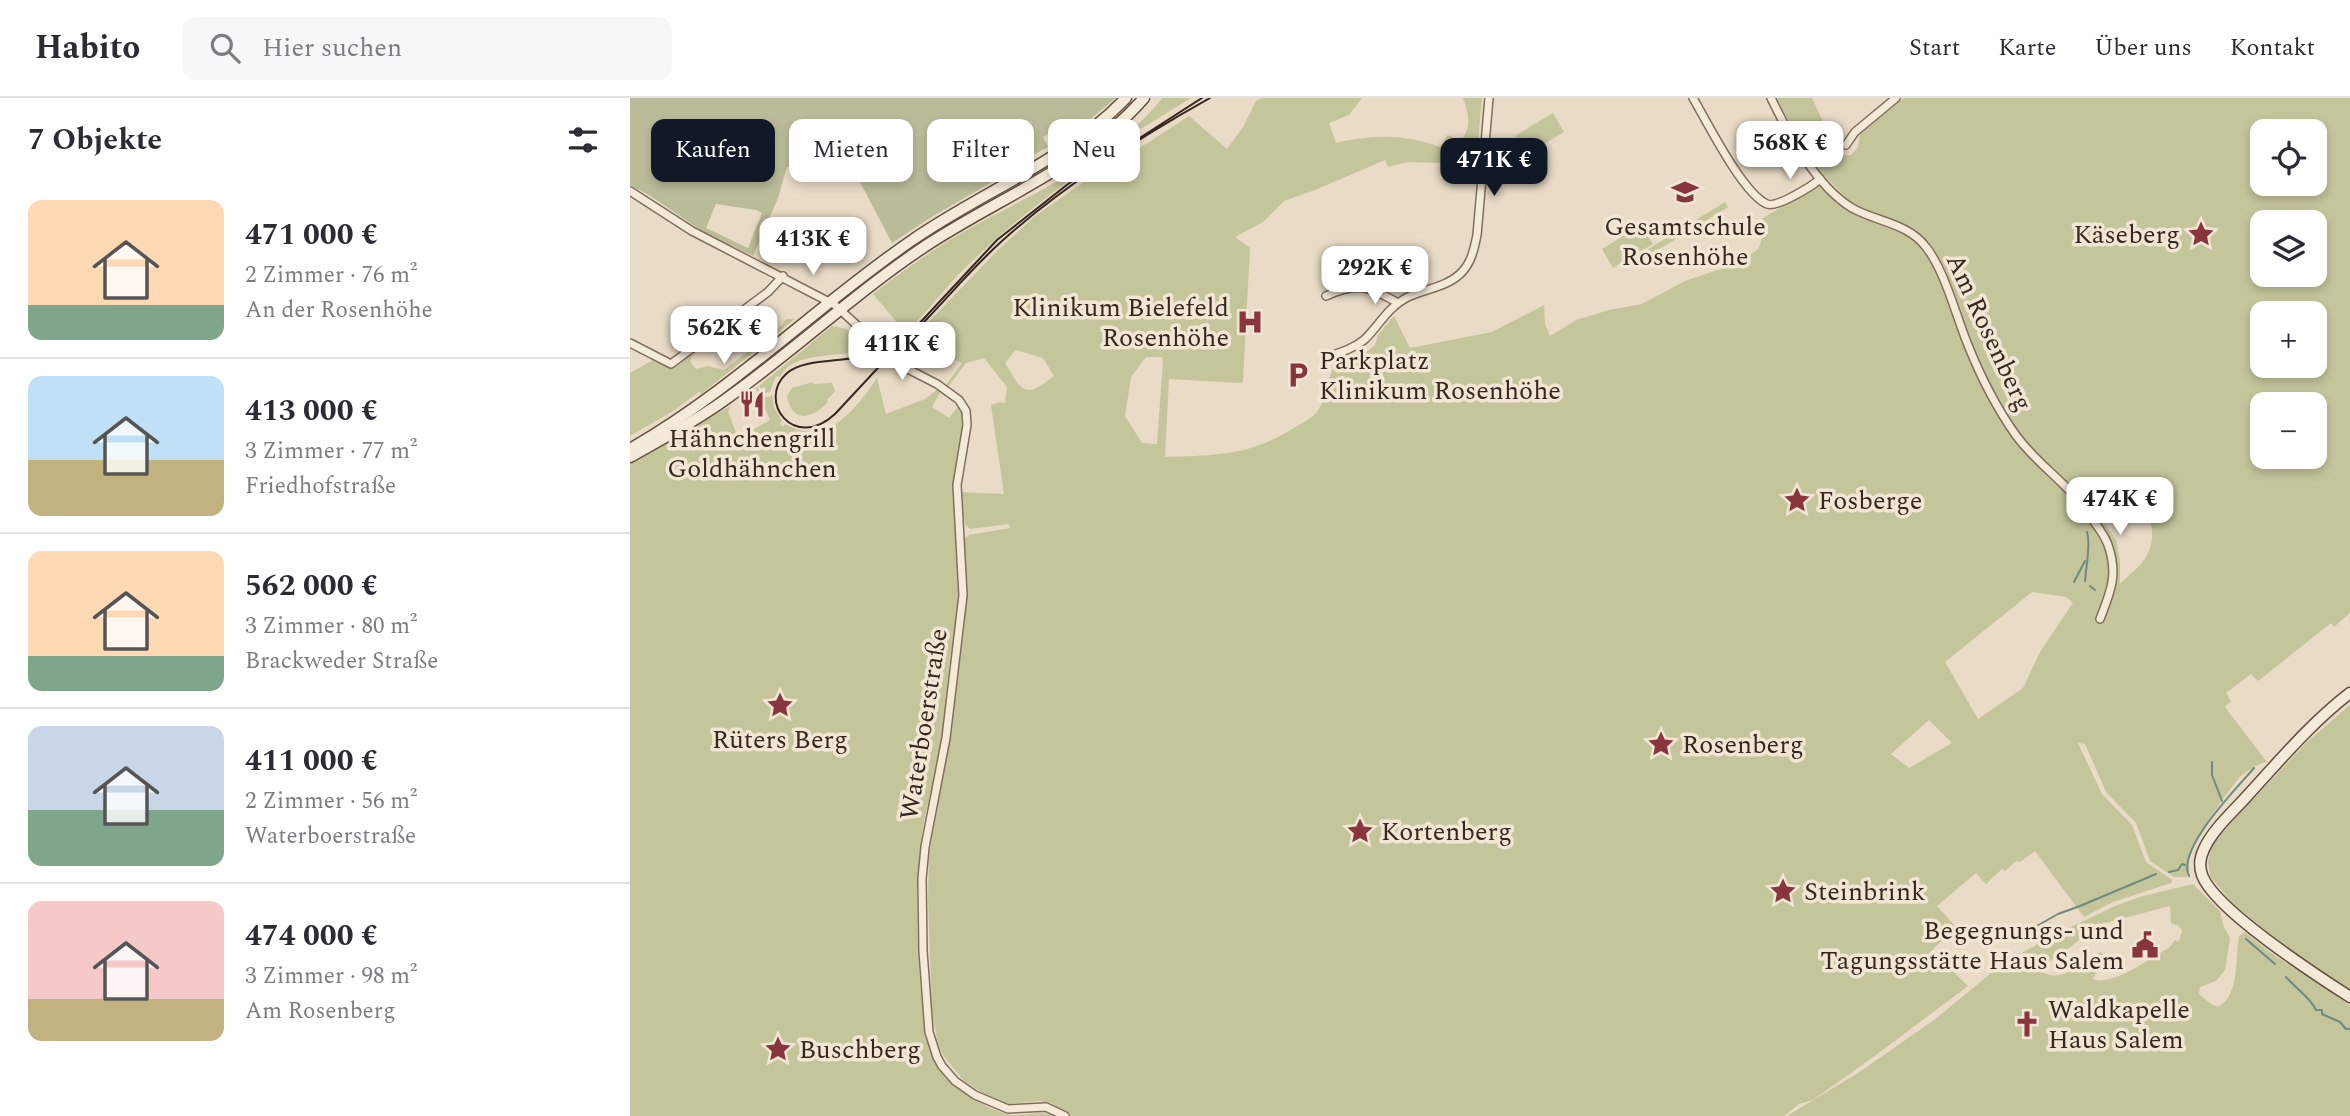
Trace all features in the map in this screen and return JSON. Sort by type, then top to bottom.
[{"type":"main road","points":[[630,449],[695,409],[830,302],[932,226],[1072,144],[1126,98]]},
{"type":"main road","points":[[1125,119],[1144,98]]},
{"type":"main road","points":[[1126,119],[1152,98]]},
{"type":"main road","points":[[630,457],[723,401],[924,247],[1048,174]]},
{"type":"main road","points":[[2350,693],[2295,742],[2225,821],[2202,852],[2200,868],[2211,889],[2243,920],[2300,964],[2350,997]]},
{"type":"street","points":[[1330,356],[1346,351],[1363,340],[1398,303],[1455,279],[1471,259],[1476,235],[1489,98]]},
{"type":"street","points":[[1693,98],[1734,167],[1751,191],[1763,201],[1770,205],[1777,204],[1820,179]]},
{"type":"street","name":"Am Rosenberg","points":[[1771,98],[1820,179],[1852,207],[1916,235],[1927,248],[1968,345],[2007,422],[2025,447],[2068,489],[2109,545],[2113,584],[2100,619]]},
{"type":"street","points":[[1846,145],[1855,132],[1896,98]]},
{"type":"street","name":"Waterboerstraße","points":[[630,191],[692,231],[830,302],[900,365],[937,384],[959,400],[968,417],[957,485],[964,595],[946,738],[925,847],[922,879],[925,985],[932,1046],[948,1074],[966,1090],[987,1102],[1008,1109],[1051,1108],[1065,1116]]},
{"type":"street","points":[[630,343],[671,364],[768,292],[783,276]]},
{"type":"street","points":[[1326,296],[1343,288],[1359,286],[1398,303]]},
{"type":"green space","points":[[630,98],[1116,98],[1090,119],[1048,119],[1048,134],[1043,137],[1048,147],[1035,154],[1034,119],[927,119],[927,182],[992,182],[892,243],[860,182],[913,182],[913,119],[789,119],[789,167],[753,256],[705,233],[630,185]],"holes":[[[716,204],[762,213],[748,248],[706,228]]]},
{"type":"green space","points":[[1162,98],[1191,98],[1140,130],[1141,121]]},
{"type":"green space","points":[[1262,98],[1362,98],[1349,115],[1329,123],[1336,143],[1388,137],[1415,140],[1440,147],[1448,135],[1460,142],[1466,131],[1468,115],[1463,98],[1482,98],[1476,164],[1408,162],[1388,167],[1385,160],[1284,201],[1263,222],[1235,237],[1250,248],[1243,380],[1242,383],[1169,379],[1165,457],[1247,449],[1278,437],[1304,422],[1319,409],[1333,368],[1363,355],[1375,345],[1378,335],[1394,316],[1410,348],[1492,332],[1544,305],[1545,324],[1550,336],[1576,320],[1642,304],[1685,281],[1741,262],[1759,248],[1763,218],[1819,185],[1847,209],[1861,215],[1868,210],[1852,203],[1817,169],[1838,148],[1843,155],[1851,155],[1858,147],[1860,133],[1904,98],[2350,98],[2350,613],[2334,627],[2331,623],[2258,681],[2251,674],[2226,693],[2231,701],[2225,707],[2267,762],[2242,775],[2219,804],[2192,849],[2187,877],[2174,877],[2150,861],[2136,823],[2106,792],[2085,744],[2078,743],[2102,794],[2132,825],[2146,862],[2172,880],[2171,883],[2113,902],[2084,917],[2035,851],[2020,862],[2016,861],[2005,871],[2002,869],[1986,884],[1976,873],[1937,906],[1956,927],[1927,955],[1930,959],[1939,958],[1968,986],[1813,1100],[1799,1104],[1784,1116],[1069,1116],[1051,1103],[1038,1101],[1008,1104],[981,1092],[963,1080],[943,1055],[938,1044],[932,1011],[928,898],[929,854],[951,731],[964,629],[965,538],[1010,528],[1009,524],[970,529],[965,524],[959,492],[1004,494],[991,405],[1005,403],[1007,387],[984,358],[966,363],[948,387],[946,385],[962,363],[926,349],[911,367],[894,354],[1035,216],[1084,182],[1140,182],[1140,148],[1189,116],[1227,149],[1243,127],[1256,101]],"holes":[[[1016,350],[1043,358],[1054,376],[1036,388],[1025,389],[1020,386],[1005,363]],[[1146,357],[1162,357],[1157,444],[1142,443],[1125,416],[1131,377]],[[2134,487],[2150,520],[2151,546],[2145,559],[2120,584],[2116,540],[2095,508]],[[2032,592],[2066,597],[2073,603],[2040,652],[2023,688],[1978,719],[1945,662]],[[1929,720],[1952,743],[1909,768],[1891,754]]]},
{"type":"green space","points":[[1776,98],[1812,98],[1835,147],[1822,160],[1812,162]]},
{"type":"green space","points":[[1553,113],[1564,132],[1526,155],[1515,136]]},
{"type":"green space","points":[[1055,182],[1066,182],[968,265],[920,318],[888,344],[886,337],[900,326],[873,294],[953,238]]},
{"type":"green space","points":[[1725,202],[1728,207],[1635,264],[1632,259]]},
{"type":"green space","points":[[1641,225],[1653,244],[1613,268],[1602,249]]},
{"type":"green space","points":[[786,319],[795,319],[701,394],[700,391],[673,411],[630,436],[630,373],[655,359],[673,369],[692,355],[690,361],[696,369],[708,366],[724,370]]},
{"type":"green space","points":[[832,326],[846,329],[867,344],[848,346],[848,353],[810,358],[792,364],[780,377],[776,376],[770,392],[765,393],[759,386]]},
{"type":"green space","points":[[877,378],[886,414],[925,399],[938,389],[940,393],[932,407],[949,418],[959,405],[963,426],[953,493],[959,604],[949,667],[943,736],[920,850],[919,969],[927,1034],[935,1060],[946,1078],[967,1095],[994,1110],[1010,1115],[1039,1113],[1057,1116],[630,1116],[630,465],[732,405],[728,411],[738,438],[770,420],[757,387],[764,397],[770,397],[772,394],[774,407],[783,427],[785,424],[800,430],[814,431],[839,422],[850,413]]},
{"type":"green space","points":[[813,382],[832,383],[835,391],[828,402],[816,412],[798,415],[793,411],[787,396],[792,388]]},
{"type":"green space","points":[[2350,705],[2350,990],[2284,946],[2232,903],[2210,876],[2208,861],[2212,846],[2229,825],[2307,742]]},
{"type":"green space","points":[[2193,884],[2220,911],[2230,938],[2225,970],[2216,981],[2200,987],[2199,994],[2211,1004],[2218,1007],[2230,994],[2239,936],[2245,932],[2350,1006],[2350,1116],[1787,1116],[1858,1073],[1934,1020],[2001,965],[2052,936],[2115,906]],"holes":[[[2170,906],[2171,923],[2182,930],[2179,942],[2175,940],[2169,948],[2121,975],[2110,979],[2092,979],[2106,959],[2101,952],[2064,974],[2048,975],[2040,971],[2040,967],[2063,953],[2097,925]]]},
{"type":"waterway","points":[[2085,581],[2087,532]]},
{"type":"waterway","points":[[2074,582],[2085,561]]},
{"type":"waterway","points":[[2090,586],[2095,590]]},
{"type":"waterway","points":[[2212,762],[2212,775],[2222,801]]},
{"type":"waterway","points":[[2189,876],[2187,864],[2199,835],[2254,768]]},
{"type":"waterway","points":[[2169,872],[2178,870],[2182,864],[2185,865]]},
{"type":"waterway","points":[[2028,938],[2035,927],[2058,914],[2156,874]]},
{"type":"waterway","points":[[2246,939],[2275,964]]},
{"type":"waterway","points":[[2286,977],[2316,1010],[2322,1010],[2322,1014],[2350,1029]]},
{"type":"tram line","points":[[1202,98],[1068,184],[997,240],[835,414],[820,424],[806,428],[794,425],[784,418],[778,409],[776,397],[778,385],[786,374],[810,363],[850,359],[867,354],[885,348],[909,334],[917,328],[924,322],[992,251],[1050,201],[1128,146],[1210,98]]},
{"type":"place","name":"Gesamtschule Rosenhöhe","points":[[1685,192]]},
{"type":"place","name":"Käseberg","points":[[2201,234]]},
{"type":"place","name":"Klinikum Bielefeld Rosenhöhe","points":[[1250,322]]},
{"type":"place","name":"Parkplatz Klinikum Rosenhöhe","points":[[1298,375]]},
{"type":"place","name":"Hähnchengrill Goldhähnchen","points":[[752,404]]},
{"type":"place","name":"Fosberge","points":[[1797,500]]},
{"type":"place","name":"Rüters Berg","points":[[780,705]]},
{"type":"place","name":"Rosenberg","points":[[1661,744]]},
{"type":"place","name":"Kortenberg","points":[[1360,831]]},
{"type":"place","name":"Steinbrink","points":[[1783,891]]},
{"type":"place","name":"Begegnungs- und Tagungsstätte Haus Salem","points":[[2145,945]]},
{"type":"place","name":"Waldkapelle Haus Salem","points":[[2027,1024]]},
{"type":"place","name":"Buschberg","points":[[778,1049]]}]
